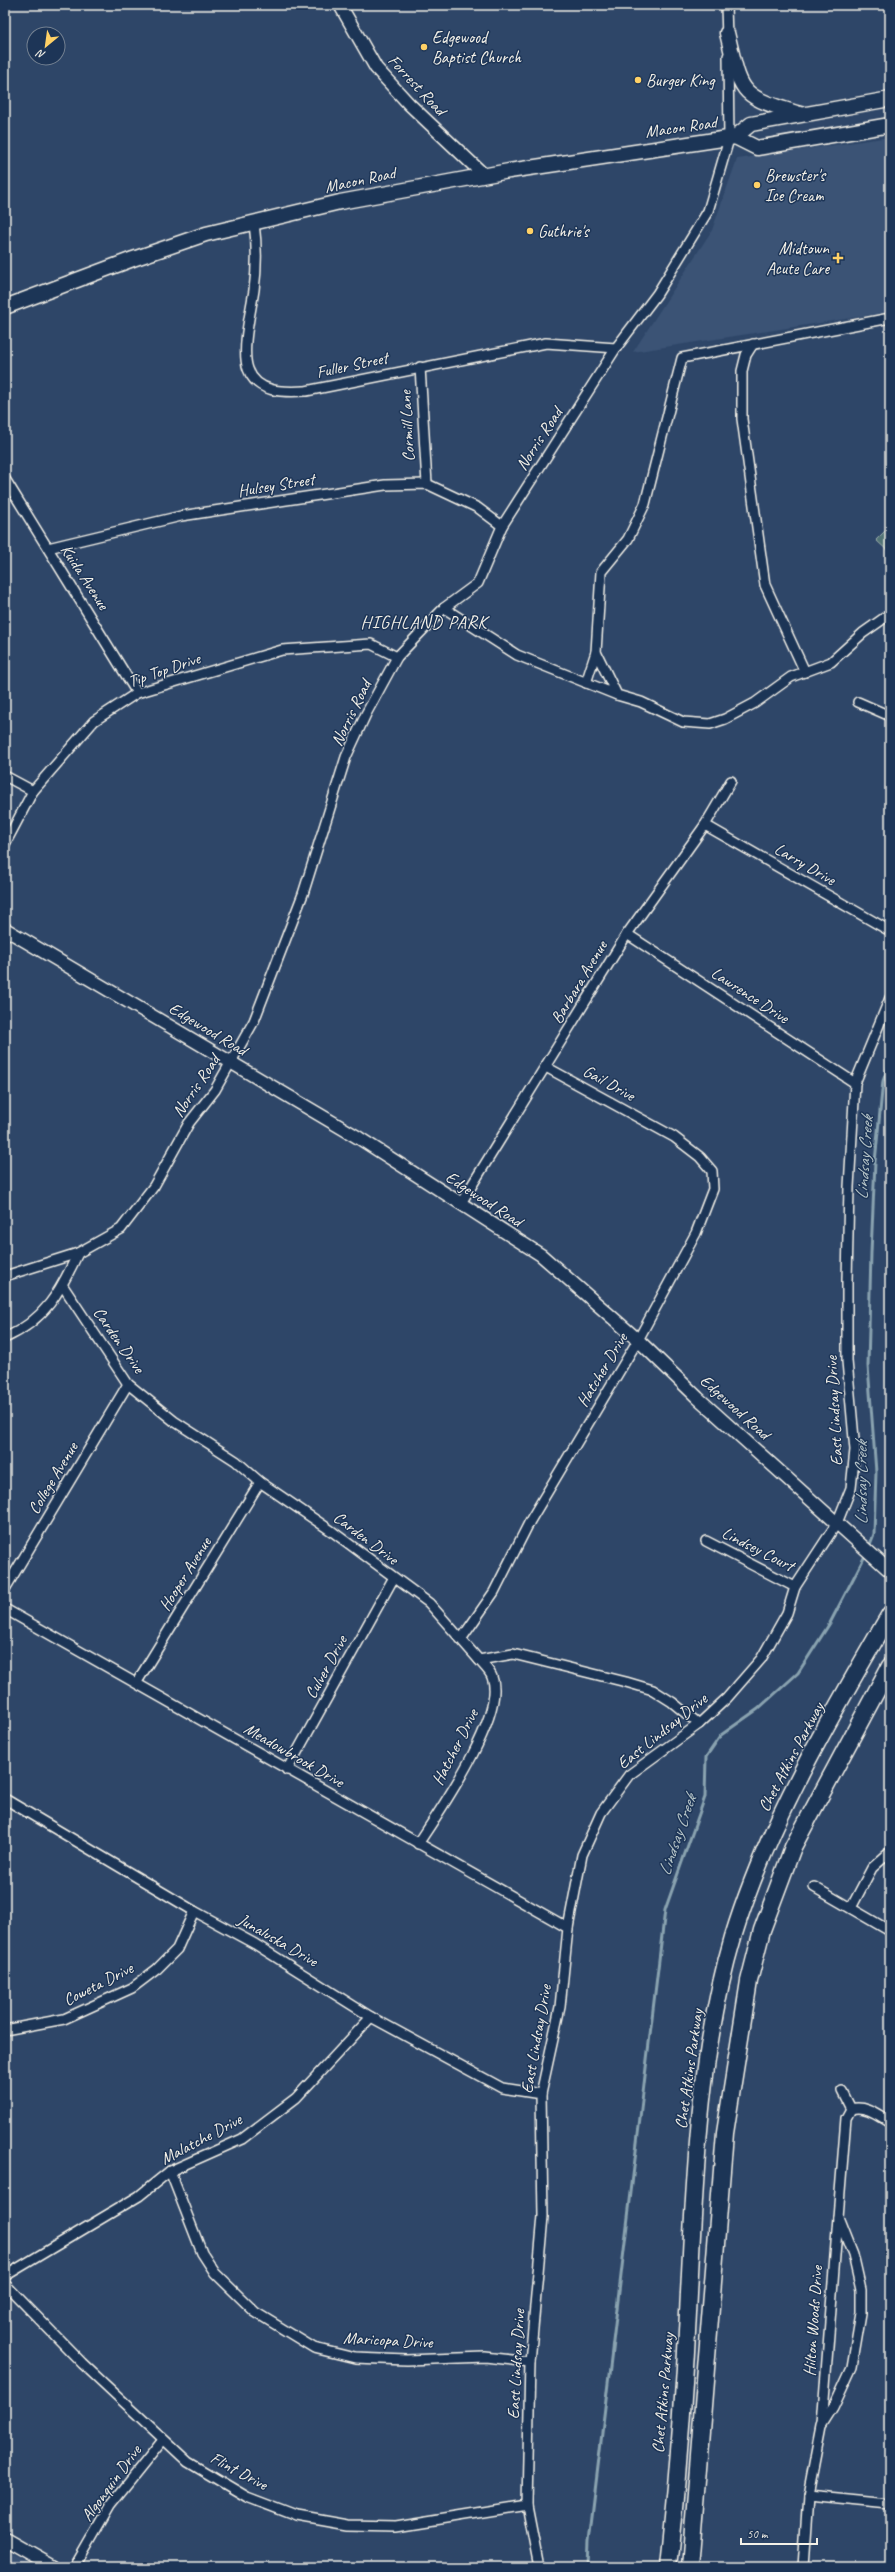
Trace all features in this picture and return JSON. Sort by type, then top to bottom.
[{"type":"highway","name":"Chet Atkins Parkway","points":[[668,2567],[687,2336],[702,2090],[720,1992],[735,1931],[752,1883],[772,1834],[789,1798],[888,1617]]},
{"type":"highway","points":[[690,2567],[725,2133],[749,1981],[762,1930],[793,1847],[890,1666]]},
{"type":"main road","points":[[727,33],[739,79],[744,89],[753,98],[804,115]]},
{"type":"main road","name":"Macon Road","points":[[5,307],[133,258],[206,234],[340,202],[484,175],[732,138],[750,124],[890,99]]},
{"type":"main road","name":"Macon Road","points":[[732,138],[757,148],[890,125]]},
{"type":"street","name":"Forrest Road","points":[[340,5],[376,68],[409,104],[484,175]]},
{"type":"street","name":"Norris Road","points":[[5,1276],[78,1253],[121,1229],[154,1186],[189,1123],[215,1090],[231,1063],[254,1021],[303,894],[346,757],[366,714],[397,657],[444,608],[478,583],[502,526],[616,348],[657,294],[708,211],[732,138],[726,5]]},
{"type":"street","name":"Fuller Street","points":[[254,223],[256,239],[255,283],[246,350],[248,369],[260,384],[277,392],[306,391],[546,343],[616,348]]},
{"type":"street","points":[[586,683],[596,652],[601,572],[628,539],[644,504],[682,358],[890,318]]},
{"type":"street","points":[[753,344],[746,355],[742,371],[742,419],[765,585],[805,672]]},
{"type":"street","name":"Cormill Lane","points":[[420,367],[427,484]]},
{"type":"street","name":"Kuida Avenue","points":[[5,479],[137,693]]},
{"type":"street","name":"Hulsey Street","points":[[48,548],[181,516],[385,485],[427,484],[478,508],[502,526]]},
{"type":"street","points":[[444,608],[517,655],[616,695],[641,702],[683,722],[710,724],[725,719],[755,703],[790,677],[831,662],[863,633],[890,614]]},
{"type":"street","name":"Tip Top Drive","points":[[5,844],[33,791],[94,721],[137,693],[282,650],[371,644],[397,657]]},
{"type":"street","points":[[596,652],[616,695]]},
{"type":"street","points":[[858,702],[890,716]]},
{"type":"street","points":[[5,776],[33,791]]},
{"type":"street","name":"Barbara Avenue","points":[[461,1204],[627,934],[705,825],[731,781]]},
{"type":"street","name":"Larry Drive","points":[[705,825],[890,931]]},
{"type":"street","name":"Edgewood Road","points":[[5,929],[359,1138],[540,1255],[638,1340],[698,1398],[889,1571]]},
{"type":"street","name":"Lawrence Drive","points":[[627,934],[855,1083]]},
{"type":"street","name":"East Lindsay Drive","points":[[539,2567],[527,2505],[530,2362],[543,2216],[541,2094],[560,2007],[568,1928],[582,1856],[601,1813],[629,1775],[699,1724],[727,1698],[761,1659],[787,1612],[795,1587],[837,1523],[851,1488],[855,1450],[847,1361],[849,1187],[855,1083],[890,998]]},
{"type":"street","name":"Gail Drive","points":[[546,1067],[657,1127]]},
{"type":"street","name":"Hatcher Drive","points":[[462,1638],[494,1592],[530,1521],[638,1340],[696,1234],[713,1189],[712,1171],[700,1157],[674,1137],[657,1127]]},
{"type":"street","points":[[5,1338],[25,1329],[49,1307],[63,1286],[78,1253]]},
{"type":"street","name":"Carden Drive","points":[[63,1286],[128,1384],[174,1421],[236,1461],[260,1482],[333,1532],[393,1579],[429,1603],[462,1638],[479,1660]]},
{"type":"street","name":"College Avenue","points":[[5,1588],[128,1384]]},
{"type":"street","name":"Hooper Avenue","points":[[137,1682],[260,1482]]},
{"type":"street","name":"Lindsey Court","points":[[706,1541],[795,1587]]},
{"type":"street","name":"Culver Drive","points":[[287,1770],[393,1579]]},
{"type":"street","name":"Meadowbrook Drive","points":[[5,1609],[137,1682],[287,1770],[568,1928]]},
{"type":"street","points":[[479,1660],[513,1654],[626,1682],[653,1690],[672,1702],[699,1724]]},
{"type":"street","name":"Hatcher Drive","points":[[418,1844],[469,1762],[493,1706],[492,1677],[479,1660]]},
{"type":"street","name":"Junaluska Drive","points":[[5,1799],[194,1911],[268,1952],[371,2017],[502,2088],[541,2094]]},
{"type":"street","points":[[851,1908],[872,1868],[890,1852]]},
{"type":"street","points":[[814,1887],[890,1931]]},
{"type":"street","name":"Coweta Drive","points":[[5,2030],[64,2019],[132,1988],[157,1969],[178,1949],[194,1911]]},
{"type":"street","name":"Malatche Drive","points":[[5,2276],[139,2196],[170,2171],[242,2139],[296,2098],[371,2017]]},
{"type":"street","points":[[842,2091],[851,2109],[857,2108],[869,2110],[890,2122]]},
{"type":"street","name":"Hilton Woods Drive","points":[[803,2567],[808,2495],[821,2427],[846,2118],[851,2109]]},
{"type":"street","name":"Maricopa Drive","points":[[170,2171],[202,2253],[215,2273],[255,2312],[314,2348],[355,2358],[407,2360],[485,2357],[530,2362]]},
{"type":"street","name":"Hilton Woods Drive","points":[[821,2427],[833,2408],[852,2367],[861,2314],[861,2290],[853,2255],[838,2217]]},
{"type":"street","name":"Flint Drive","points":[[5,2284],[82,2364],[188,2462],[248,2497],[297,2516],[348,2525],[396,2526],[527,2505]]},
{"type":"street","name":"Algonquin Drive","points":[[75,2567],[110,2506],[163,2440]]},
{"type":"street","points":[[808,2495],[890,2503]]},
{"type":"street","points":[[5,2540],[54,2567]]},
{"type":"shaded area","points":[[890,137],[890,312],[633,352],[712,230],[737,159]]},
{"type":"shaded area","points":[[5,2549],[36,2567],[5,2567]]},
{"type":"green space","points":[[890,526],[890,553],[876,540]]},
{"type":"waterway","name":"Lindsay Creek","points":[[869,1547],[874,1534],[876,1472],[868,1366],[871,1253],[875,1162],[883,1081],[890,1062]]},
{"type":"waterway","points":[[588,2567],[589,2541],[665,1910],[705,1797],[706,1757],[721,1735],[758,1709],[798,1673],[830,1623],[866,1554]]},
{"type":"place","name":"Edgewood Baptist Church","points":[[424,47]]},
{"type":"place","name":"Burger King","points":[[638,80]]},
{"type":"place","name":"Brewster's Ice Cream","points":[[757,185]]},
{"type":"place","name":"Guthrie's","points":[[530,231]]},
{"type":"place","name":"Midtown Acute Care","points":[[838,258]]},
{"type":"district","name":"HIGHLAND PARK","points":[[424,622]]}]
